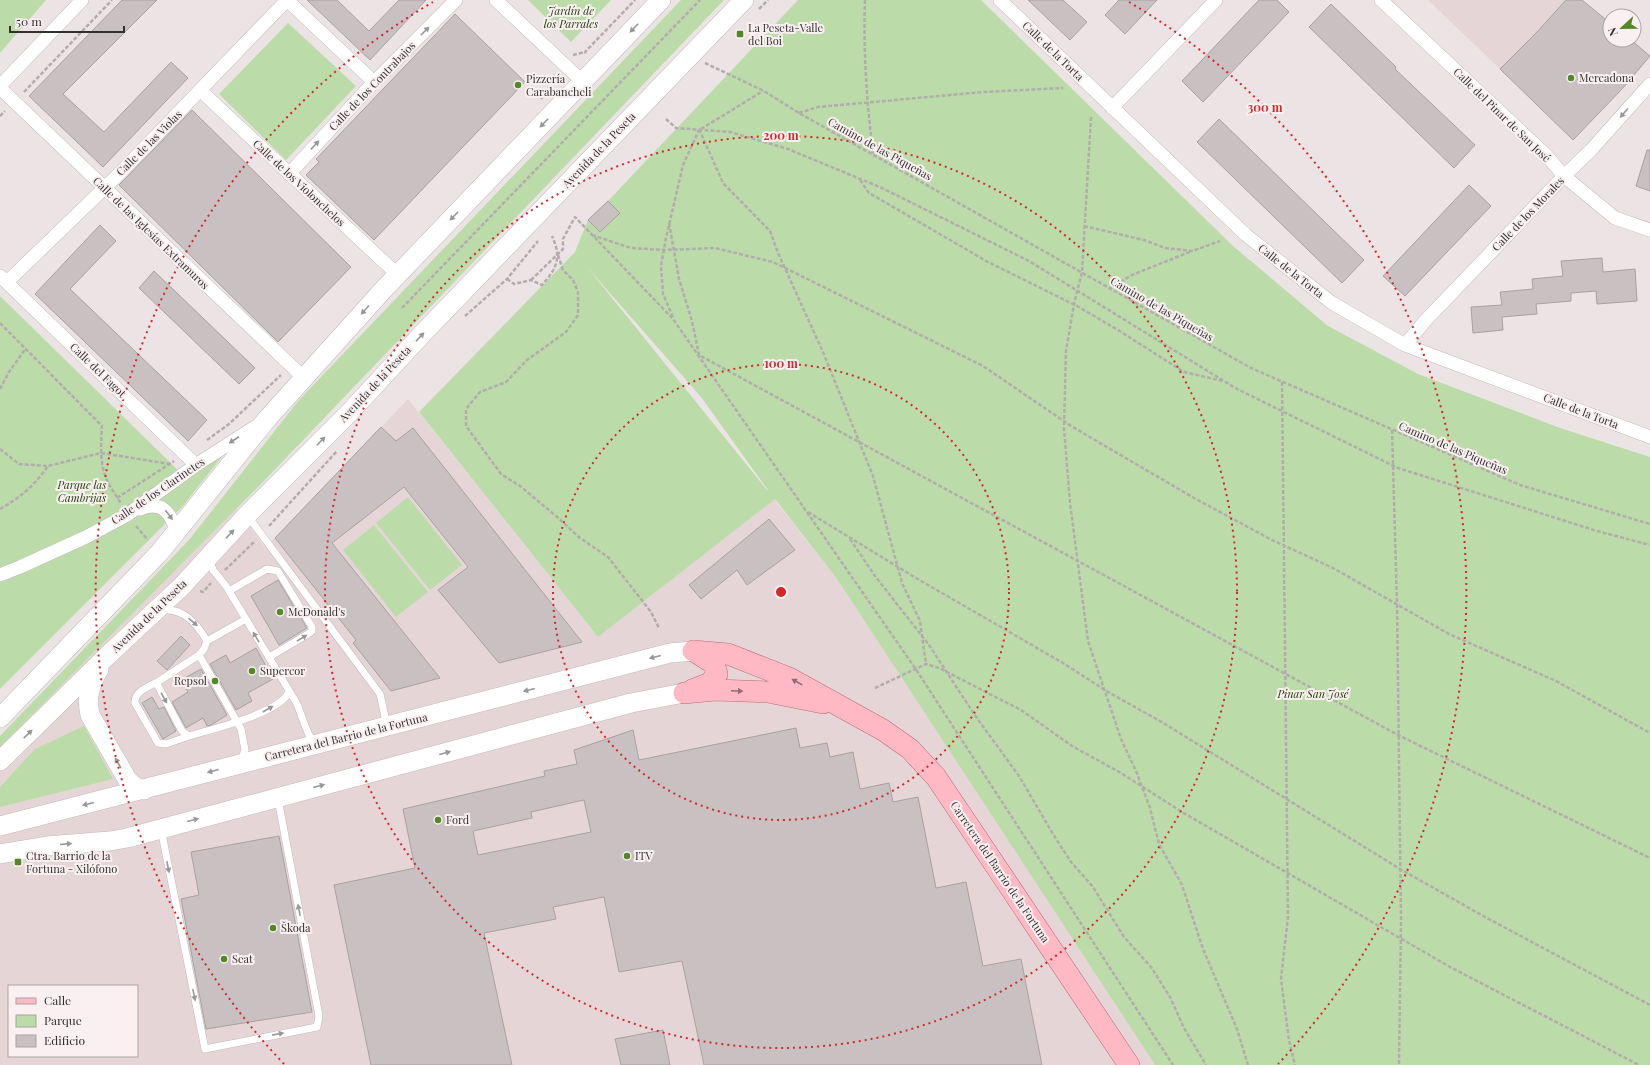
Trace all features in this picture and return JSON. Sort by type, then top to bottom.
[{"type":"main road","name":"Carretera del Barrio de la Fortuna","points":[[684,693],[710,683],[717,674],[714,664],[693,651]]},
{"type":"main road","name":"Carretera del Barrio de la Fortuna","points":[[693,651],[728,654],[790,678],[883,730],[910,749],[936,777],[1129,1065]]},
{"type":"main road","name":"Carretera del Barrio de la Fortuna","points":[[684,693],[715,690],[768,692],[843,707]]},
{"type":"street","points":[[0,87],[82,0]]},
{"type":"street","points":[[287,0],[374,82]]},
{"type":"street","name":"Calle de las Violas","points":[[3,279],[104,189],[287,0]]},
{"type":"street","name":"Calle de los Contrabajos","points":[[289,174],[374,82],[456,0]]},
{"type":"street","points":[[496,0],[584,82]]},
{"type":"street","points":[[0,718],[154,558],[177,532],[267,419],[398,275],[661,0]]},
{"type":"street","name":"Avenida de la Peseta","points":[[0,761],[106,657],[158,610],[348,414],[425,331],[744,0]]},
{"type":"street","name":"Calle de la Torta","points":[[1000,0],[1246,235],[1332,303],[1405,345],[1650,437]]},
{"type":"street","points":[[1112,108],[1216,0]]},
{"type":"street","name":"Calle del Pinar de San José","points":[[1381,0],[1547,156],[1564,176],[1615,218],[1650,230]]},
{"type":"street","name":"Calle de los Morales","points":[[1405,345],[1425,321],[1564,176],[1592,150],[1650,84]]},
{"type":"street","name":"Calle de las Iglesias Extramuros","points":[[0,87],[104,189],[304,378]]},
{"type":"street","name":"Calle de los Violonchelos","points":[[201,90],[398,275]]},
{"type":"street","name":"Calle del Fagot","points":[[3,279],[196,465]]},
{"type":"street","name":"Calle de los Clarinetes","points":[[0,575],[86,537],[127,515],[196,465],[267,419]]},
{"type":"street","points":[[127,515],[148,506],[156,505],[163,508],[169,514],[177,532]]},
{"type":"street","name":"Carretera del Barrio de la Fortuna","points":[[0,826],[670,653],[693,651]]},
{"type":"street","points":[[106,657],[90,690],[87,703],[90,715],[127,779],[134,786],[144,790]]},
{"type":"street","name":"Carretera del Barrio de la Fortuna","points":[[0,854],[47,846],[110,841],[161,829],[631,703],[684,693]]},
{"type":"lane","points":[[248,516],[380,694],[387,726]]},
{"type":"lane","points":[[209,557],[213,570],[229,591],[300,710],[308,734],[315,744]]},
{"type":"lane","points":[[229,591],[267,569],[272,568],[278,571],[312,627],[312,631],[272,656],[270,659]]},
{"type":"lane","points":[[158,610],[172,610],[184,615],[198,626],[207,641]]},
{"type":"lane","points":[[246,619],[207,641],[204,649],[199,655],[137,694],[135,703],[158,743],[166,744],[250,718],[276,704],[286,697],[289,692]]},
{"type":"lane","points":[[199,655],[238,722],[244,736],[245,750],[238,765]]},
{"type":"lane","points":[[159,681],[158,688],[182,731],[189,736]]},
{"type":"lane","points":[[161,829],[205,1049],[317,1027],[319,1016],[277,798]]},
{"type":"path","points":[[22,94],[112,0]]},
{"type":"path","points":[[402,308],[700,0]]},
{"type":"path","points":[[865,0],[864,43],[867,103],[874,155]]},
{"type":"path","points":[[572,55],[585,52]]},
{"type":"path","name":"Camino de las Piqueñas","points":[[690,56],[764,91],[799,113],[1251,368],[1520,485],[1650,524]]},
{"type":"path","points":[[799,113],[818,107],[983,92],[1063,88]]},
{"type":"path","points":[[673,319],[663,294],[661,266],[669,223],[683,165],[699,130],[764,91]]},
{"type":"path","points":[[1091,117],[1082,272],[1074,304],[1066,351],[1064,422],[1066,462],[1088,641],[1121,739],[1150,808],[1159,844],[1182,885],[1203,949],[1237,1029],[1248,1065]]},
{"type":"path","points":[[666,119],[676,128],[730,132],[788,149],[882,188],[1029,262],[1226,382],[1394,466],[1597,531],[1650,545]]},
{"type":"path","points":[[699,130],[723,183],[770,232],[784,267],[823,352],[872,476],[902,583],[920,621],[926,664]]},
{"type":"path","points":[[860,179],[869,194],[988,262],[1074,304],[1184,372],[1226,382]]},
{"type":"path","points":[[507,279],[514,284],[531,280],[563,249],[563,239],[575,216],[673,319],[915,668],[1173,1065]]},
{"type":"path","points":[[669,223],[679,279],[692,321],[698,355]]},
{"type":"path","points":[[1084,226],[1144,240],[1165,248],[1192,251]]},
{"type":"path","points":[[592,235],[631,248],[664,250],[715,248],[773,262],[784,267],[983,366],[1064,422],[1194,498],[1285,546],[1333,568],[1449,634],[1556,681],[1650,734]]},
{"type":"path","points":[[552,236],[558,249],[563,270],[573,280],[578,292],[578,314],[566,332],[527,360],[506,382],[480,392],[466,409],[466,426],[501,474],[520,486],[580,538],[608,557],[651,612],[659,628]]},
{"type":"path","points":[[1110,288],[1132,276],[1220,241]]},
{"type":"path","points":[[531,280],[542,285],[551,275],[558,254]]},
{"type":"path","points":[[0,323],[102,426],[102,468],[107,481],[127,515]]},
{"type":"path","points":[[0,389],[9,372],[26,348]]},
{"type":"path","points":[[698,355],[1398,735],[1650,858]]},
{"type":"path","points":[[206,440],[229,424],[283,374]]},
{"type":"path","points":[[1282,382],[1288,917],[1281,979],[1289,1040],[1295,1065]]},
{"type":"path","points":[[1392,430],[1397,604],[1401,937],[1399,1065]]},
{"type":"path","points":[[0,449],[19,464],[48,466],[101,453],[170,464]]},
{"type":"path","points":[[117,498],[180,458]]},
{"type":"path","points":[[0,509],[16,500],[38,481],[48,466]]},
{"type":"path","points":[[806,511],[898,567],[1064,663],[1104,689],[1160,721],[1400,869],[1650,1005]]},
{"type":"path","points":[[849,538],[875,576],[929,645],[974,714],[1019,776],[1071,862],[1093,886],[1124,937],[1151,967],[1170,997],[1184,1028],[1206,1065]]},
{"type":"path","points":[[875,688],[926,664],[939,668],[1021,710],[1072,746],[1142,786],[1182,812],[1401,937],[1450,967],[1639,1065]]},
{"type":"shaded area","points":[[1428,0],[1566,0],[1500,69]]},
{"type":"shaded area","points":[[408,399],[598,637],[774,499],[837,579],[1155,1065],[0,1065],[0,747],[237,508],[265,548]]},
{"type":"green space","points":[[0,0],[46,0],[0,53]]},
{"type":"green space","name":"Jardín de los Parrales","points":[[528,0],[611,0],[571,42]]},
{"type":"green space","points":[[681,0],[724,0],[262,483],[0,747],[0,736],[189,540],[299,400]]},
{"type":"green space","name":"Pinar San José","points":[[798,0],[981,0],[1233,246],[1328,326],[1418,374],[1560,428],[1650,457],[1650,1065],[1155,1065],[837,579],[775,499],[598,637],[419,412],[575,252],[588,220],[608,201]],"holes":[[[587,267],[701,397],[768,490]]]},
{"type":"green space","points":[[288,23],[356,86],[286,160],[219,94]]},
{"type":"green space","name":"Parque las Cambrijas","points":[[0,296],[186,478],[224,454],[182,507],[0,689]]},
{"type":"green space","points":[[408,497],[462,565],[430,590],[376,523]]},
{"type":"green space","points":[[374,525],[428,592],[396,617],[343,550]]},
{"type":"green space","points":[[84,726],[113,779],[0,807],[0,787],[35,749]]},
{"type":"building","points":[[122,0],[157,0],[63,94],[104,132],[171,62],[188,78],[103,167],[29,96]]},
{"type":"building","points":[[307,0],[337,0],[369,31],[399,0],[426,0],[370,60]]},
{"type":"building","points":[[1028,0],[1063,0],[1087,22],[1070,40]]},
{"type":"building","points":[[1119,0],[1157,0],[1125,34],[1105,15]]},
{"type":"building","points":[[1259,0],[1277,0],[1289,12],[1203,102],[1182,81]]},
{"type":"building","name":"Mercadona","points":[[1566,0],[1582,0],[1602,16],[1602,48],[1640,48],[1650,56],[1623,88],[1573,140],[1500,69]]},
{"type":"building","points":[[1331,4],[1396,67],[1395,69],[1475,145],[1454,168],[1309,27]]},
{"type":"building","points":[[455,14],[525,82],[374,240],[306,175],[319,162],[316,159]]},
{"type":"building","points":[[192,110],[351,267],[278,342],[119,185]]},
{"type":"building","points":[[1219,119],[1364,260],[1342,283],[1197,142]]},
{"type":"building","points":[[1647,150],[1650,150],[1650,191],[1636,186]]},
{"type":"building","points":[[1469,185],[1491,206],[1405,296],[1383,276]]},
{"type":"building","points":[[608,201],[620,213],[600,232],[588,220]]},
{"type":"building","points":[[100,225],[116,241],[70,289],[207,420],[188,441],[35,294]]},
{"type":"building","points":[[1602,258],[1603,272],[1635,269],[1637,301],[1597,304],[1596,291],[1571,293],[1571,301],[1536,304],[1537,314],[1502,317],[1503,330],[1473,333],[1471,307],[1502,305],[1500,292],[1533,289],[1532,279],[1563,276],[1561,261]]},
{"type":"building","points":[[154,271],[255,368],[239,384],[139,288]]},
{"type":"building","points":[[381,427],[396,441],[413,428],[582,642],[499,663],[438,590],[468,567],[404,487],[332,543],[440,678],[391,691],[353,643],[356,640],[275,538]]},
{"type":"building","points":[[769,519],[795,550],[747,585],[737,570],[701,599],[689,585]]},
{"type":"building","name":"McDonald's","points":[[278,580],[307,628],[279,645],[251,596]]},
{"type":"building","points":[[181,636],[190,645],[167,670],[157,661]]},
{"type":"building","points":[[256,648],[273,679],[248,693],[252,701],[236,710],[210,664],[226,655],[230,663]]},
{"type":"building","points":[[201,669],[227,715],[211,725],[207,726],[203,718],[186,728],[172,702],[188,692],[181,680]]},
{"type":"building","points":[[152,697],[159,709],[164,707],[176,731],[163,739],[142,703]]},
{"type":"building","points":[[796,728],[800,748],[827,743],[830,757],[853,752],[860,789],[889,783],[893,802],[918,797],[936,888],[966,882],[983,966],[1021,959],[1042,1065],[704,1065],[682,961],[619,972],[604,897],[553,907],[556,919],[484,933],[512,1065],[371,1065],[334,885],[415,868],[403,809],[545,776],[544,771],[577,764],[574,750],[633,730],[639,760]],"holes":[[[584,800],[591,832],[478,855],[473,831],[532,818],[531,812]]]},
{"type":"building","points":[[279,836],[312,1012],[206,1029],[181,899],[199,895],[191,852]]},
{"type":"building","points":[[663,1030],[670,1065],[621,1065],[615,1039]]},
{"type":"place","name":"La Peseta-Valle del Boi","points":[[740,34]]},
{"type":"place","name":"Mercadona","points":[[1571,78]]},
{"type":"place","name":"Pizzería Carabancheli","points":[[518,85]]},
{"type":"place","name":"McDonald's","points":[[280,612]]},
{"type":"place","name":"Supercor","points":[[252,671]]},
{"type":"place","name":"Repsol","points":[[215,681]]},
{"type":"place","name":"Ford","points":[[438,820]]},
{"type":"place","name":"ITV","points":[[627,856]]},
{"type":"place","name":"Ctra. Barrio de la Fortuna - Xilófono","points":[[18,862]]},
{"type":"place","name":"Škoda","points":[[273,928]]},
{"type":"place","name":"Seat","points":[[224,959]]}]
